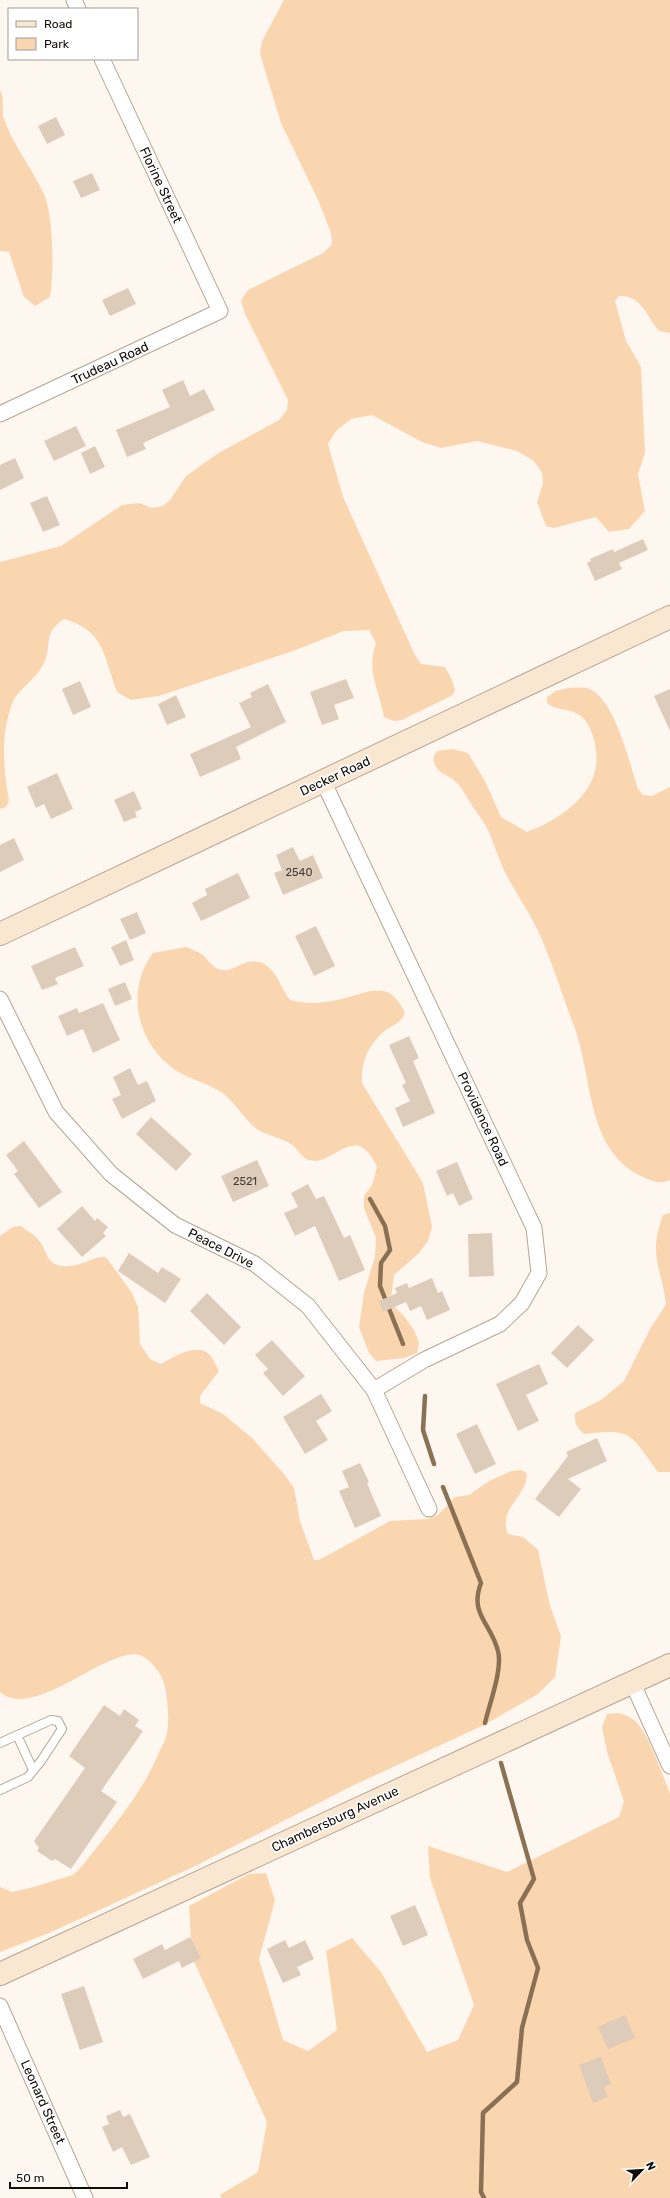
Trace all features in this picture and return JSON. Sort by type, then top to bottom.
[{"type":"street","name":"Florine Street","points":[[102,60],[220,312]]},
{"type":"street","name":"Trudeau Road","points":[[0,414],[220,312]]},
{"type":"street","name":"Decker Road","points":[[0,934],[670,617]]},
{"type":"street","name":"Providence Road","points":[[323,781],[534,1228],[539,1273],[522,1303],[500,1324],[424,1360],[374,1390]]},
{"type":"street","name":"Peace Drive","points":[[0,1000],[56,1112],[111,1174],[175,1225],[255,1264],[308,1306],[374,1390],[429,1509]]},
{"type":"street","name":"Chambersburg Avenue","points":[[0,1974],[670,1665]]},
{"type":"street","points":[[632,1682],[670,1766]]},
{"type":"street","name":"Leonard Street","points":[[0,2006],[85,2198]]},
{"type":"lane","points":[[0,1743],[51,1720],[58,1721],[62,1729],[59,1737],[28,1777],[0,1790]]},
{"type":"lane","points":[[17,1735],[33,1770]]},
{"type":"green space","points":[[284,0],[670,0],[670,333],[659,331],[638,302],[633,299],[619,296],[615,301],[626,341],[641,367],[645,453],[638,474],[645,511],[629,529],[609,532],[596,517],[554,528],[546,526],[537,502],[543,484],[542,473],[534,461],[517,451],[477,441],[441,448],[422,442],[372,415],[351,419],[336,431],[328,444],[343,497],[414,653],[421,664],[445,667],[452,680],[455,690],[453,695],[402,720],[394,721],[384,717],[374,680],[372,663],[376,643],[369,630],[344,631],[293,651],[159,696],[131,700],[117,692],[101,647],[95,638],[88,630],[78,624],[64,619],[57,624],[51,633],[47,654],[42,667],[14,699],[6,724],[4,749],[5,775],[9,801],[6,807],[0,809],[0,562],[61,546],[122,505],[139,503],[152,508],[163,506],[170,500],[186,476],[217,454],[279,420],[287,410],[288,400],[245,314],[241,300],[248,290],[323,253],[332,244],[331,233],[319,202],[281,123],[260,54],[262,41]]},
{"type":"green space","points":[[0,90],[4,119],[17,147],[43,192],[47,202],[49,214],[52,244],[50,297],[35,306],[24,297],[9,252],[0,251]]},
{"type":"green space","points":[[568,688],[587,688],[597,693],[605,703],[620,732],[638,789],[643,795],[652,796],[670,787],[670,1180],[663,1182],[657,1182],[645,1178],[626,1166],[612,1151],[602,1133],[595,1113],[581,1049],[575,1029],[542,939],[506,874],[485,824],[458,784],[439,771],[434,764],[433,758],[437,751],[453,749],[468,753],[485,781],[501,817],[527,832],[555,819],[579,800],[588,788],[594,775],[596,761],[593,735],[585,720],[576,713],[556,708],[547,703],[547,697],[556,691]]},
{"type":"green space","points":[[186,947],[200,953],[212,965],[222,970],[231,969],[245,963],[262,963],[273,972],[290,1000],[296,1002],[323,1002],[342,999],[370,991],[378,991],[392,995],[399,1002],[405,1013],[401,1020],[382,1033],[372,1044],[364,1062],[362,1083],[423,1183],[432,1227],[428,1241],[419,1253],[394,1275],[391,1297],[395,1307],[404,1316],[414,1330],[419,1343],[417,1353],[404,1358],[376,1361],[369,1353],[359,1327],[364,1293],[375,1256],[376,1238],[364,1208],[364,1196],[372,1185],[377,1167],[369,1153],[361,1147],[352,1146],[318,1160],[306,1159],[291,1144],[255,1128],[224,1094],[170,1066],[158,1055],[149,1042],[139,1013],[139,982],[153,953]]},
{"type":"green space","points":[[670,1213],[670,1472],[658,1472],[642,1449],[629,1436],[622,1433],[612,1432],[584,1434],[576,1425],[575,1413],[601,1400],[624,1381],[650,1329],[666,1304],[657,1260],[656,1240],[663,1215]]},
{"type":"green space","points":[[21,1226],[36,1237],[48,1258],[55,1264],[70,1266],[97,1258],[106,1257],[132,1293],[138,1307],[140,1344],[150,1359],[161,1364],[179,1354],[193,1350],[206,1352],[211,1356],[219,1371],[200,1396],[200,1403],[223,1414],[252,1438],[284,1474],[294,1488],[300,1521],[314,1560],[319,1560],[390,1521],[428,1519],[438,1515],[455,1497],[469,1495],[489,1481],[512,1471],[522,1470],[527,1474],[522,1490],[509,1510],[506,1525],[508,1534],[523,1537],[538,1550],[550,1606],[561,1636],[555,1677],[538,1694],[484,1725],[352,1786],[191,1868],[49,1933],[0,1952],[0,1887],[12,1892],[73,1875],[82,1866],[126,1810],[145,1781],[165,1740],[168,1721],[166,1694],[162,1679],[157,1669],[142,1656],[134,1654],[119,1657],[102,1664],[47,1693],[29,1698],[13,1698],[0,1692],[0,1236],[13,1227]]},
{"type":"green space","points":[[619,1713],[627,1716],[640,1726],[655,1755],[670,1794],[670,2198],[221,2198],[220,2195],[258,2172],[267,2122],[192,1957],[189,1906],[249,1874],[266,1873],[275,1900],[259,1959],[283,2040],[308,2051],[337,2030],[326,1951],[352,1938],[381,1972],[427,2052],[458,2040],[474,2005],[430,1878],[428,1846],[507,1872],[619,1817],[624,1801],[607,1752],[602,1727],[607,1714]]},
{"type":"building","points":[[56,117],[65,135],[47,144],[38,126]]},
{"type":"building","points":[[92,173],[100,190],[81,198],[73,181]]},
{"type":"building","points":[[128,288],[136,304],[110,316],[102,300]]},
{"type":"building","points":[[183,380],[190,396],[204,389],[215,410],[143,443],[146,449],[127,457],[116,430],[170,407],[162,390]]},
{"type":"building","points":[[76,426],[86,446],[54,461],[44,441]]},
{"type":"building","points":[[95,446],[105,467],[90,474],[81,453]]},
{"type":"building","points":[[15,458],[24,478],[0,490],[0,465]]},
{"type":"building","points":[[47,496],[60,525],[43,532],[30,503]]},
{"type":"building","points":[[643,539],[648,550],[619,563],[622,569],[595,581],[587,563],[591,561],[590,559],[613,549],[614,552]]},
{"type":"building","points":[[346,679],[354,698],[334,705],[339,719],[322,725],[310,692]]},
{"type":"building","points":[[80,681],[91,707],[73,715],[62,689]]},
{"type":"building","points":[[268,684],[286,722],[236,747],[241,759],[200,777],[190,754],[251,727],[239,703],[252,697],[250,693]]},
{"type":"building","points":[[670,689],[670,731],[654,696]]},
{"type":"building","points":[[176,695],[186,717],[167,725],[158,704]]},
{"type":"building","points":[[57,773],[73,809],[51,819],[44,804],[36,808],[27,787]]},
{"type":"building","points":[[134,791],[142,809],[135,812],[137,817],[124,822],[114,800]]},
{"type":"building","points":[[14,838],[24,860],[0,872],[0,845]]},
{"type":"building","points":[[293,847],[300,861],[313,855],[323,878],[283,895],[274,873],[282,870],[276,855]]},
{"type":"building","points":[[238,873],[250,898],[201,921],[192,903],[207,895],[205,889]]},
{"type":"building","points":[[137,912],[146,933],[130,940],[120,919]]},
{"type":"building","points":[[316,926],[335,966],[314,976],[295,936]]},
{"type":"building","points":[[126,940],[134,960],[120,966],[111,947]]},
{"type":"building","points":[[75,947],[84,966],[55,978],[58,984],[42,990],[31,966]]},
{"type":"building","points":[[125,982],[132,999],[115,1006],[108,989]]},
{"type":"building","points":[[103,1003],[120,1040],[93,1053],[83,1029],[67,1036],[58,1016],[77,1008],[79,1013]]},
{"type":"building","points":[[409,1036],[419,1058],[413,1061],[435,1113],[403,1127],[395,1108],[410,1101],[402,1085],[406,1083],[389,1045]]},
{"type":"building","points":[[130,1068],[138,1085],[147,1081],[156,1101],[122,1119],[112,1099],[121,1095],[113,1077]]},
{"type":"building","points":[[151,1117],[192,1154],[176,1171],[136,1134]]},
{"type":"building","points":[[24,1141],[62,1192],[39,1208],[14,1174],[18,1171],[6,1155]]},
{"type":"building","points":[[257,1160],[269,1186],[233,1202],[221,1176]]},
{"type":"building","points":[[457,1162],[473,1199],[459,1206],[453,1193],[447,1196],[436,1171]]},
{"type":"building","points":[[308,1184],[316,1199],[324,1196],[344,1238],[350,1235],[365,1270],[339,1281],[315,1226],[295,1236],[284,1213],[298,1207],[291,1193]]},
{"type":"building","points":[[82,1206],[95,1221],[97,1218],[108,1227],[103,1233],[106,1236],[82,1257],[57,1229]]},
{"type":"building","points":[[492,1233],[494,1276],[469,1277],[468,1234]]},
{"type":"building","points":[[129,1253],[158,1273],[162,1267],[181,1279],[165,1303],[118,1271]]},
{"type":"building","points":[[432,1278],[438,1293],[442,1291],[450,1310],[427,1320],[421,1306],[410,1311],[406,1302],[383,1312],[379,1301],[397,1293],[395,1288],[407,1283],[409,1288]]},
{"type":"building","points":[[207,1293],[241,1327],[224,1345],[190,1311]]},
{"type":"building","points":[[578,1325],[594,1340],[567,1368],[551,1353]]},
{"type":"building","points":[[272,1340],[305,1376],[283,1396],[263,1373],[268,1369],[255,1355]]},
{"type":"building","points":[[539,1364],[548,1384],[526,1395],[539,1421],[518,1431],[496,1384]]},
{"type":"building","points":[[321,1394],[332,1411],[316,1421],[328,1440],[305,1454],[283,1417]]},
{"type":"building","points":[[477,1424],[496,1464],[475,1474],[456,1434]]},
{"type":"building","points":[[597,1438],[607,1461],[568,1479],[581,1489],[559,1517],[535,1499],[568,1456],[566,1452]]},
{"type":"building","points":[[360,1463],[369,1482],[367,1483],[381,1516],[355,1528],[339,1491],[349,1487],[342,1471]]},
{"type":"building","points":[[104,1705],[120,1716],[124,1709],[139,1720],[135,1726],[143,1731],[101,1791],[117,1802],[71,1869],[55,1859],[52,1861],[37,1851],[39,1848],[34,1841],[85,1768],[69,1756]]},
{"type":"building","points":[[415,1905],[428,1935],[403,1946],[390,1916]]},
{"type":"building","points":[[190,1937],[201,1958],[182,1968],[179,1961],[143,1979],[133,1959],[162,1944],[165,1950]]},
{"type":"building","points":[[285,1940],[289,1948],[305,1940],[314,1959],[297,1967],[301,1975],[283,1983],[267,1949]]},
{"type":"building","points":[[84,1986],[103,2042],[80,2050],[61,1994]]},
{"type":"building","points":[[625,2015],[635,2038],[608,2049],[598,2027]]},
{"type":"building","points":[[601,2057],[611,2084],[604,2087],[608,2097],[593,2103],[579,2065]]},
{"type":"building","points":[[120,2110],[123,2117],[130,2114],[150,2157],[131,2165],[122,2147],[113,2152],[102,2127],[109,2124],[106,2116]]},
{"type":"waterway","points":[[370,1199],[385,1226],[390,1250],[381,1263],[380,1286],[403,1344]]},
{"type":"waterway","points":[[425,1396],[423,1430],[434,1464]]},
{"type":"waterway","points":[[443,1487],[481,1583],[478,1594],[479,1611],[495,1641],[498,1651],[499,1667],[485,1723]]},
{"type":"waterway","points":[[484,2198],[481,2192],[483,2113],[517,2082],[522,2028],[538,1968],[527,1940],[520,1903],[534,1879],[501,1763]]}]
